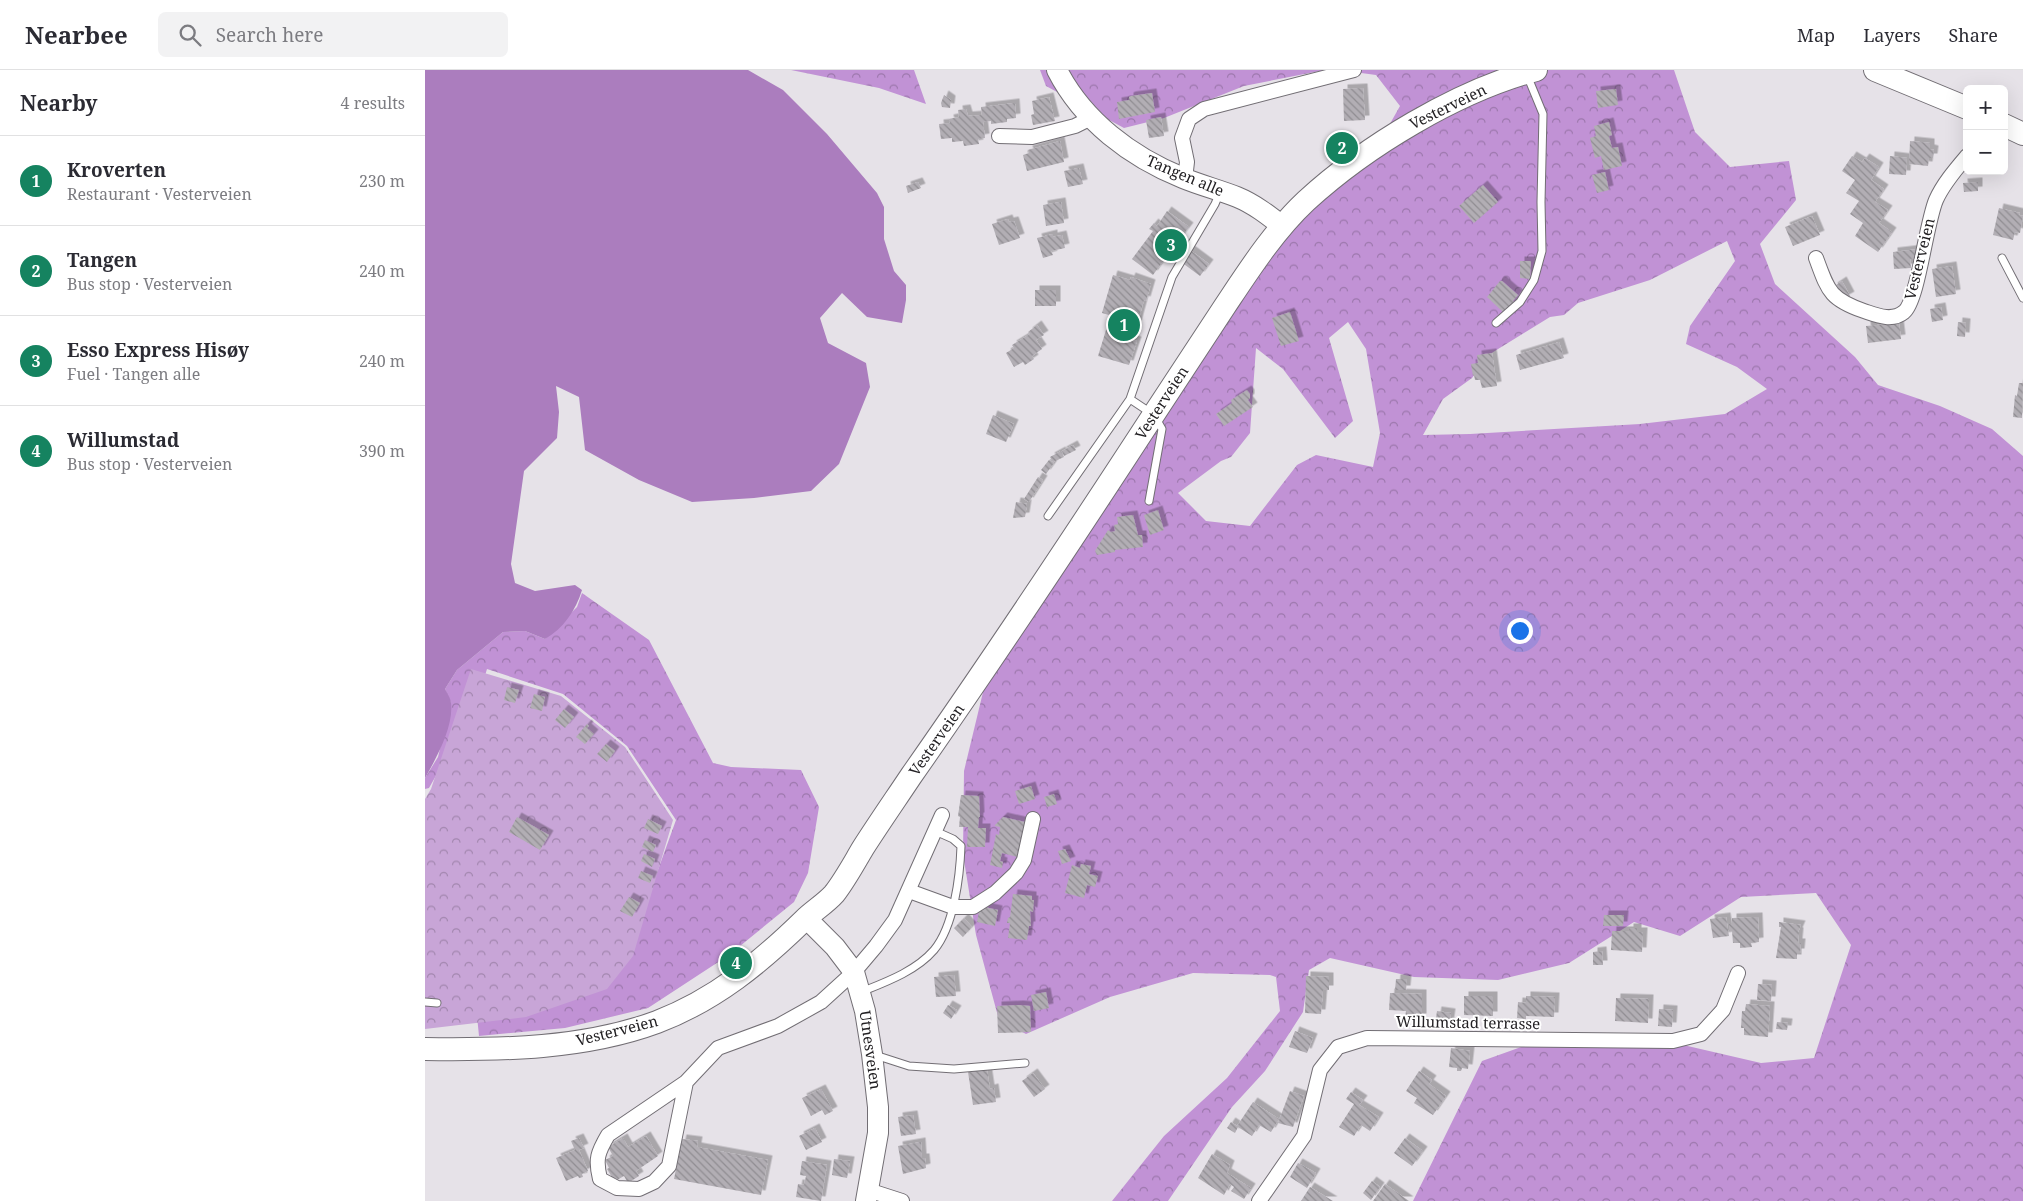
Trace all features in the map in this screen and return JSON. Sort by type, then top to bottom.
[{"type":"main road","name":"Tangen alle","points":[[1057,70],[1091,118],[1117,141],[1149,164],[1239,198],[1263,211],[1282,226]]},
{"type":"main road","points":[[1875,70],[1963,106]]},
{"type":"main road","name":"Vesterveien","points":[[425,1049],[532,1047],[566,1043],[601,1038],[659,1021],[717,992],[744,974],[788,937],[806,918],[824,889],[874,830],[1016,624],[1241,282],[1282,226],[1328,182],[1396,133],[1478,91],[1531,71]]},
{"type":"main road","points":[[2008,127],[2023,134]]},
{"type":"main road","name":"Utnesveien","points":[[806,918],[835,947],[854,972],[861,992],[873,1054],[878,1108],[878,1133],[867,1195]]},
{"type":"street","points":[[1185,179],[1187,162],[1182,138],[1189,119],[1196,114],[1204,109],[1354,70]]},
{"type":"street","points":[[999,136],[1032,137],[1075,126],[1091,118]]},
{"type":"street","name":"Vesterveien","points":[[1817,258],[1826,286],[1835,298],[1853,307],[1886,318],[1903,313],[1910,304],[1928,223],[1936,198],[1963,161]]},
{"type":"street","points":[[685,1082],[669,1166],[654,1182],[639,1189],[617,1188],[600,1178],[596,1164],[601,1148],[608,1136],[685,1082],[718,1048],[787,1021],[821,1002],[854,972],[895,920],[942,815]]},
{"type":"street","points":[[909,891],[953,908],[973,907],[995,893],[1016,873],[1024,860],[1033,819]]},
{"type":"street","name":"Willumstad terrasse","points":[[1259,1201],[1303,1136],[1320,1070],[1338,1047],[1367,1038],[1673,1041],[1701,1034],[1723,1010],[1738,973]]},
{"type":"street","points":[[867,1195],[902,1201]]},
{"type":"lane","points":[[1496,323],[1520,302],[1534,280],[1542,250],[1543,114],[1531,71]]},
{"type":"lane","points":[[1048,516],[1130,400],[1172,277],[1215,204],[1220,191]]},
{"type":"lane","points":[[2002,258],[2023,298]]},
{"type":"lane","points":[[1130,400],[1154,415],[1162,429],[1149,501]]},
{"type":"lane","points":[[861,992],[892,979],[925,958],[935,949],[947,926],[953,908],[960,868],[961,846],[953,839],[935,832]]},
{"type":"lane","points":[[425,1002],[437,1003]]},
{"type":"lane","points":[[873,1054],[909,1066],[954,1070],[1025,1063]]},
{"type":"green space","points":[[791,70],[914,70],[926,104],[879,88]]},
{"type":"green space","points":[[1040,70],[1325,70],[1244,86],[1164,118],[1124,128],[1046,86]]},
{"type":"green space","points":[[1339,70],[1674,70],[1695,132],[1730,167],[1789,161],[1796,200],[1760,244],[1775,284],[1855,357],[1878,385],[1940,406],[1992,429],[2023,456],[2023,1201],[1413,1201],[1482,1061],[1532,1043],[1666,1041],[1761,1063],[1814,1058],[1851,945],[1816,893],[1741,897],[1680,936],[1634,922],[1569,963],[1498,980],[1414,977],[1330,958],[1309,970],[1303,1012],[1265,1071],[1232,1107],[1168,1201],[1112,1201],[1164,1136],[1227,1078],[1280,1011],[1276,977],[1270,975],[1193,973],[1110,997],[1026,1034],[999,1020],[976,935],[963,854],[964,771],[984,688],[1262,261],[1382,138],[1400,106],[1376,75]],"holes":[[[1727,241],[1735,261],[1690,326],[1686,344],[1737,367],[1767,389],[1725,414],[1640,424],[1423,435],[1443,399],[1472,378],[1490,354],[1550,317],[1564,315],[1578,303],[1650,280]],[[1348,322],[1366,349],[1380,433],[1373,467],[1316,455],[1297,465],[1250,526],[1206,521],[1178,493],[1221,461],[1231,457],[1250,433],[1256,348],[1283,369],[1335,438],[1353,421],[1329,338]]]},
{"type":"green space","points":[[582,593],[649,640],[713,763],[731,767],[801,770],[819,807],[808,873],[794,902],[729,955],[648,1008],[565,1028],[479,1036],[477,1016],[650,892],[676,820],[627,746],[563,694],[487,669],[476,705],[429,788],[425,789],[425,778],[438,757],[451,703],[445,689],[457,670],[503,632],[525,631],[545,639],[577,607]]},
{"type":"green space","points":[[471,669],[561,696],[625,747],[673,820],[633,956],[607,989],[526,1017],[425,1029],[425,799],[431,789]]},
{"type":"shaded area","points":[[425,70],[748,70],[783,90],[827,134],[877,193],[884,207],[884,239],[894,271],[906,285],[906,300],[902,323],[867,317],[842,293],[820,318],[828,343],[866,363],[870,387],[839,464],[811,491],[754,498],[692,502],[639,480],[585,450],[579,397],[556,386],[559,412],[557,438],[524,471],[511,564],[515,583],[535,591],[575,585],[582,590],[568,618],[552,635],[545,639],[525,631],[503,632],[457,670],[445,689],[451,703],[450,722],[439,752],[425,778]]},
{"type":"building","points":[[1363,88],[1365,120],[1344,121],[1343,89]]},
{"type":"building","points":[[1616,89],[1618,105],[1598,108],[1596,91]]},
{"type":"building","points":[[1152,93],[1155,112],[1119,119],[1117,102],[1129,100],[1131,96]]},
{"type":"building","points":[[944,95],[951,100],[950,108],[942,107],[941,103]]},
{"type":"building","points":[[1049,97],[1055,121],[1033,125],[1031,115],[1034,114],[1032,101]]},
{"type":"building","points":[[1015,103],[1016,118],[1007,119],[1007,122],[991,124],[991,121],[983,122],[985,138],[978,139],[979,144],[964,146],[963,141],[952,142],[952,138],[941,139],[939,124],[950,123],[949,119],[959,117],[958,110],[966,109],[968,116],[982,115],[981,107]]},
{"type":"building","points":[[1161,117],[1164,136],[1149,138],[1146,120]]},
{"type":"building","points":[[1609,122],[1612,135],[1609,136],[1612,148],[1618,147],[1622,166],[1604,170],[1601,156],[1595,158],[1590,138],[1596,136],[1594,126]]},
{"type":"building","points":[[1060,141],[1064,162],[1027,171],[1023,155],[1029,153],[1028,150]]},
{"type":"building","points":[[1910,141],[1930,143],[1930,149],[1934,150],[1933,158],[1929,158],[1928,166],[1909,164]]},
{"type":"building","points":[[1852,156],[1862,162],[1865,158],[1879,167],[1871,180],[1884,189],[1875,202],[1888,210],[1879,223],[1892,232],[1878,252],[1855,236],[1863,223],[1850,214],[1859,201],[1846,193],[1855,180],[1842,171]]},
{"type":"building","points":[[1890,156],[1907,158],[1906,175],[1889,174]]},
{"type":"building","points":[[1079,168],[1083,184],[1068,187],[1064,171]]},
{"type":"building","points":[[1605,172],[1609,190],[1597,193],[1592,175]]},
{"type":"building","points":[[918,182],[921,188],[908,193],[906,186]]},
{"type":"building","points":[[1978,182],[1978,191],[1964,192],[1963,183]]},
{"type":"building","points":[[1483,185],[1498,202],[1474,223],[1459,206]]},
{"type":"building","points":[[1061,202],[1064,223],[1046,226],[1043,205]]},
{"type":"building","points":[[1999,208],[2020,213],[2019,215],[2023,216],[2020,233],[2015,232],[2013,240],[1993,235]]},
{"type":"building","points":[[1167,211],[1189,227],[1178,241],[1209,264],[1200,276],[1169,253],[1153,275],[1132,259],[1153,231],[1149,229],[1154,223],[1157,226]]},
{"type":"building","points":[[1812,216],[1820,235],[1793,246],[1785,227]]},
{"type":"building","points":[[1008,219],[1009,222],[1014,221],[1020,238],[999,245],[992,224]]},
{"type":"building","points":[[1053,234],[1053,237],[1062,235],[1065,248],[1051,251],[1053,255],[1043,258],[1037,238]]},
{"type":"building","points":[[1919,249],[1919,258],[1910,259],[1911,268],[1894,269],[1893,252]]},
{"type":"building","points":[[1520,261],[1531,261],[1530,279],[1520,278]]},
{"type":"building","points":[[1952,266],[1956,294],[1936,297],[1932,269]]},
{"type":"building","points":[[1113,275],[1130,280],[1131,277],[1151,284],[1146,301],[1144,300],[1133,340],[1137,341],[1129,365],[1098,356],[1110,317],[1102,313]]},
{"type":"building","points":[[1500,281],[1518,295],[1514,302],[1503,312],[1487,297]]},
{"type":"building","points":[[1842,281],[1850,296],[1841,301],[1833,287]]},
{"type":"building","points":[[1035,290],[1056,290],[1056,306],[1035,306]]},
{"type":"building","points":[[1941,307],[1943,320],[1932,322],[1930,309]]},
{"type":"building","points":[[1290,312],[1299,341],[1281,346],[1272,318]]},
{"type":"building","points":[[1958,322],[1966,323],[1965,337],[1957,336]]},
{"type":"building","points":[[1899,323],[1901,339],[1868,343],[1866,326]]},
{"type":"building","points":[[1037,325],[1044,335],[1036,340],[1042,349],[1032,356],[1034,359],[1025,365],[1023,362],[1014,367],[1006,353],[1014,348],[1012,345],[1030,334],[1028,332]]},
{"type":"building","points":[[1559,342],[1564,358],[1520,370],[1516,355]]},
{"type":"building","points":[[1492,353],[1497,386],[1482,388],[1480,380],[1475,380],[1473,376],[1471,364],[1478,363],[1477,355]]},
{"type":"building","points":[[2019,383],[2023,383],[2022,418],[2013,417],[2015,395],[2017,396]]},
{"type":"building","points":[[1247,390],[1250,394],[1248,400],[1253,407],[1224,426],[1216,414],[1232,403],[1231,400]]},
{"type":"building","points":[[993,415],[1014,424],[1006,442],[986,434]]},
{"type":"building","points":[[1073,445],[1076,450],[1064,456],[1062,451]]},
{"type":"building","points":[[1061,451],[1064,457],[1053,462],[1050,457]]},
{"type":"building","points":[[1049,460],[1054,463],[1046,474],[1041,470]]},
{"type":"building","points":[[1038,477],[1043,480],[1029,502],[1024,499]]},
{"type":"building","points":[[1016,502],[1027,504],[1025,517],[1013,518]]},
{"type":"building","points":[[1158,510],[1164,530],[1150,535],[1144,515]]},
{"type":"building","points":[[1133,515],[1138,535],[1142,535],[1143,547],[1115,550],[1115,552],[1097,555],[1095,551],[1108,530],[1111,532],[1115,531],[1114,525],[1118,524],[1117,517]]},
{"type":"building","points":[[507,687],[519,690],[515,703],[504,700]]},
{"type":"building","points":[[534,694],[545,697],[542,711],[530,708]]},
{"type":"building","points":[[564,709],[574,717],[565,728],[555,720]]},
{"type":"building","points":[[587,724],[589,726],[587,728],[594,734],[585,744],[576,737]]},
{"type":"building","points":[[606,744],[615,751],[607,762],[597,754]]},
{"type":"building","points":[[1031,786],[1035,799],[1019,804],[1015,791]]},
{"type":"building","points":[[1054,794],[1057,804],[1047,807],[1044,797]]},
{"type":"building","points":[[961,795],[979,796],[980,817],[978,828],[986,828],[985,847],[967,847],[968,827],[959,827],[960,817],[958,816]]},
{"type":"building","points":[[517,817],[549,835],[540,850],[509,832]]},
{"type":"building","points":[[1003,817],[1025,822],[1017,857],[1002,853],[1000,861],[1003,862],[1002,868],[990,865],[996,834],[999,835],[1000,827],[995,825]]},
{"type":"building","points":[[648,819],[662,826],[658,834],[644,828]]},
{"type":"building","points":[[645,840],[656,845],[653,852],[642,847]]},
{"type":"building","points":[[1065,849],[1071,861],[1062,864],[1058,851]]},
{"type":"building","points":[[644,854],[655,859],[652,867],[641,861]]},
{"type":"building","points":[[1081,864],[1091,866],[1089,874],[1098,876],[1095,887],[1087,885],[1084,898],[1065,893],[1072,865],[1080,868]]},
{"type":"building","points":[[641,871],[653,876],[650,883],[638,878]]},
{"type":"building","points":[[1013,894],[1032,896],[1032,900],[1034,900],[1033,912],[1030,911],[1031,926],[1029,926],[1027,940],[1008,938],[1010,923],[1007,923],[1010,917]]},
{"type":"building","points":[[629,897],[640,903],[632,917],[620,911]]},
{"type":"building","points":[[980,906],[998,910],[995,926],[977,922]]},
{"type":"building","points":[[1604,915],[1624,915],[1623,926],[1603,926]]},
{"type":"building","points":[[1726,917],[1729,936],[1713,938],[1710,919]]},
{"type":"building","points":[[1758,917],[1759,942],[1751,943],[1752,947],[1740,948],[1740,943],[1733,943],[1732,931],[1729,931],[1729,924],[1732,924],[1732,918]]},
{"type":"building","points":[[964,918],[972,927],[963,937],[954,928]]},
{"type":"building","points":[[1779,922],[1801,925],[1798,932],[1798,943],[1801,943],[1800,953],[1797,953],[1797,959],[1776,958],[1781,927],[1779,927]]},
{"type":"building","points":[[1629,928],[1637,928],[1637,932],[1643,932],[1642,952],[1611,950],[1612,931],[1629,931]]},
{"type":"building","points":[[1602,951],[1603,965],[1593,965],[1593,952]]},
{"type":"building","points":[[954,975],[956,996],[936,997],[934,977]]},
{"type":"building","points":[[1306,976],[1329,977],[1329,990],[1323,990],[1321,1014],[1305,1013]]},
{"type":"building","points":[[1396,979],[1407,979],[1406,990],[1395,990]]},
{"type":"building","points":[[1758,984],[1772,985],[1771,1001],[1757,1000]]},
{"type":"building","points":[[1046,992],[1049,1008],[1034,1011],[1031,995]]},
{"type":"building","points":[[1390,993],[1422,994],[1422,1018],[1405,1018],[1406,1011],[1389,1010]]},
{"type":"building","points":[[1464,996],[1493,996],[1493,1016],[1464,1015]]},
{"type":"building","points":[[1526,996],[1555,997],[1554,1017],[1526,1016],[1526,1019],[1517,1018],[1518,1002],[1526,1003]]},
{"type":"building","points":[[1616,998],[1649,999],[1648,1023],[1615,1021]]},
{"type":"building","points":[[1746,1004],[1770,1006],[1768,1037],[1744,1035],[1744,1028],[1741,1028],[1742,1011],[1745,1011]]},
{"type":"building","points":[[948,1005],[957,1010],[951,1019],[943,1013]]},
{"type":"building","points":[[997,1006],[1030,1006],[1031,1032],[998,1033]]},
{"type":"building","points":[[1659,1009],[1673,1010],[1672,1027],[1658,1026]]},
{"type":"building","points":[[1437,1011],[1451,1013],[1449,1027],[1435,1025]]},
{"type":"building","points":[[1777,1022],[1788,1023],[1787,1030],[1776,1029]]},
{"type":"building","points":[[1295,1031],[1313,1038],[1307,1053],[1289,1047]]},
{"type":"building","points":[[1451,1048],[1470,1051],[1468,1069],[1462,1068],[1461,1071],[1457,1071],[1457,1068],[1449,1067]]},
{"type":"building","points":[[987,1069],[990,1089],[994,1088],[996,1102],[973,1105],[968,1072]]},
{"type":"building","points":[[1419,1071],[1432,1080],[1429,1084],[1446,1096],[1433,1115],[1414,1103],[1417,1098],[1406,1091]]},
{"type":"building","points":[[1033,1073],[1045,1089],[1034,1097],[1022,1081]]},
{"type":"building","points":[[821,1089],[833,1111],[825,1115],[822,1110],[811,1116],[802,1098]]},
{"type":"building","points":[[1290,1091],[1304,1096],[1293,1127],[1278,1123]]},
{"type":"building","points":[[1351,1092],[1363,1100],[1359,1105],[1379,1117],[1370,1131],[1361,1125],[1354,1136],[1339,1127],[1354,1104],[1346,1099]]},
{"type":"building","points":[[1253,1102],[1279,1119],[1271,1132],[1259,1125],[1252,1136],[1238,1127],[1235,1133],[1227,1128],[1231,1122],[1237,1126]]},
{"type":"building","points":[[913,1115],[916,1134],[901,1136],[898,1117]]},
{"type":"building","points":[[815,1128],[822,1142],[806,1150],[799,1136]]},
{"type":"building","points":[[646,1136],[658,1156],[636,1171],[639,1176],[628,1183],[624,1176],[617,1180],[616,1178],[613,1179],[607,1169],[609,1168],[605,1160],[613,1156],[608,1147],[623,1138],[628,1147]]},
{"type":"building","points":[[579,1138],[584,1148],[579,1150],[588,1171],[582,1174],[583,1177],[579,1178],[578,1176],[566,1181],[556,1158],[575,1150],[571,1141]]},
{"type":"building","points":[[1405,1138],[1423,1151],[1412,1166],[1394,1153]]},
{"type":"building","points":[[682,1139],[698,1141],[697,1147],[768,1160],[761,1195],[674,1179]]},
{"type":"building","points":[[921,1142],[922,1158],[925,1158],[926,1168],[903,1174],[898,1146]]},
{"type":"building","points":[[1212,1154],[1230,1165],[1227,1173],[1251,1188],[1244,1199],[1231,1191],[1234,1187],[1230,1184],[1224,1195],[1198,1178]]},
{"type":"building","points":[[834,1159],[850,1161],[847,1178],[832,1175]]},
{"type":"building","points":[[802,1161],[827,1165],[821,1201],[796,1197],[798,1184],[804,1185],[806,1176],[800,1175]]},
{"type":"building","points":[[1298,1163],[1316,1173],[1307,1188],[1290,1177]]},
{"type":"building","points":[[1372,1181],[1380,1187],[1371,1200],[1363,1193]]},
{"type":"building","points":[[1385,1184],[1409,1201],[1373,1201]]},
{"type":"building","points":[[1310,1187],[1333,1201],[1301,1201]]},
{"type":"place","name":"Tangen","points":[[1342,148]]},
{"type":"place","name":"Esso Express Hisøy","points":[[1171,245]]},
{"type":"place","name":"Kroverten","points":[[1124,325]]},
{"type":"place","name":"Willumstad","points":[[736,963]]}]
